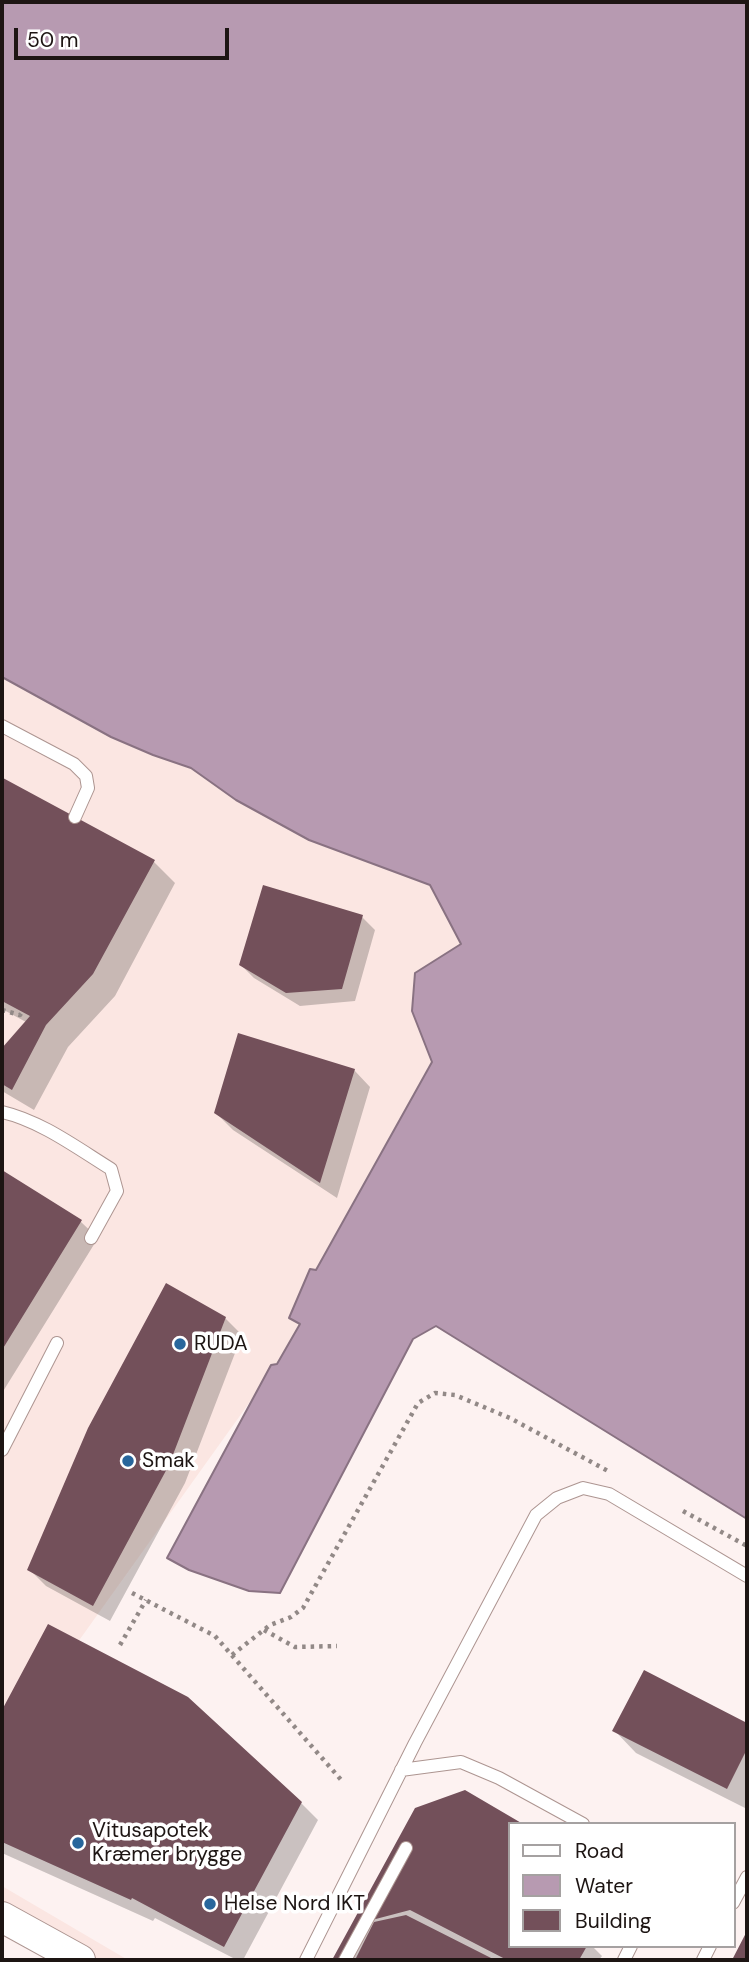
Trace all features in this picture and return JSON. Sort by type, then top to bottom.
[{"type":"street","points":[[2,1917],[80,1960]]},
{"type":"lane","points":[[2,726],[74,764],[86,776],[88,788],[75,817]]},
{"type":"lane","points":[[2,1112],[18,1116],[42,1128],[111,1169],[117,1191],[91,1238]]},
{"type":"lane","points":[[2,1450],[57,1343]]},
{"type":"lane","points":[[306,1960],[401,1770],[536,1515],[557,1497],[583,1488],[609,1494],[747,1576]]},
{"type":"lane","points":[[401,1770],[461,1762],[499,1778],[579,1822]]},
{"type":"lane","points":[[345,1960],[406,1848]]},
{"type":"lane","points":[[735,1899],[747,1877]]},
{"type":"path","points":[[2,1010],[20,1015],[22,1012]]},
{"type":"path","points":[[232,1655],[270,1625],[291,1617],[303,1608],[418,1403],[435,1393],[455,1395],[510,1418],[617,1475]]},
{"type":"path","points":[[676,1507],[747,1546]]},
{"type":"path","points":[[132,1593],[215,1636],[343,1782]]},
{"type":"path","points":[[120,1645],[146,1600]]},
{"type":"path","points":[[264,1630],[295,1647],[337,1646]]},
{"type":"shaded area","points":[[2,677],[111,737],[191,768],[237,800],[309,840],[430,885],[462,944],[412,1011],[432,1061],[289,1318],[300,1323],[277,1364],[2,1748]]},
{"type":"shaded area","points":[[2,1886],[128,1960],[98,1960],[2,1905]]},
{"type":"water","points":[[2,2],[747,2],[747,1519],[436,1326],[413,1339],[280,1593],[249,1591],[189,1570],[167,1558],[271,1365],[277,1364],[300,1324],[289,1318],[310,1269],[316,1270],[432,1062],[412,1011],[415,973],[461,944],[430,885],[309,840],[236,800],[191,768],[111,737],[2,677]]},
{"type":"building","points":[[3,778],[155,860],[93,974],[46,1025],[12,1090],[2,1084],[2,1048],[30,1016],[2,1001]]},
{"type":"building","points":[[263,885],[363,915],[342,989],[286,993],[239,965]]},
{"type":"building","points":[[238,1033],[355,1069],[320,1183],[214,1113]]},
{"type":"building","points":[[2,1170],[82,1220],[2,1350]]},
{"type":"building","points":[[166,1283],[226,1317],[169,1465],[93,1606],[27,1570],[88,1428]]},
{"type":"building","points":[[48,1624],[188,1697],[302,1802],[224,1947],[132,1898],[131,1900],[2,1842],[2,1710]]},
{"type":"building","points":[[644,1670],[747,1723],[747,1749],[727,1789],[612,1731]]},
{"type":"building","points":[[465,1790],[520,1822],[508,1822],[508,1948],[586,1948],[579,1960],[507,1960],[410,1910],[372,1920],[351,1960],[332,1960],[415,1808]]},
{"type":"building","points":[[406,1915],[495,1960],[355,1960],[374,1922]]},
{"type":"building","points":[[747,1931],[747,1960],[732,1960]]},
{"type":"place","name":"RUDA","points":[[180,1344]]},
{"type":"place","name":"Smak","points":[[128,1461]]},
{"type":"place","name":"Vitusapotek Kræmer brygge","points":[[78,1843]]},
{"type":"place","name":"Helse Nord IKT","points":[[210,1904]]}]
